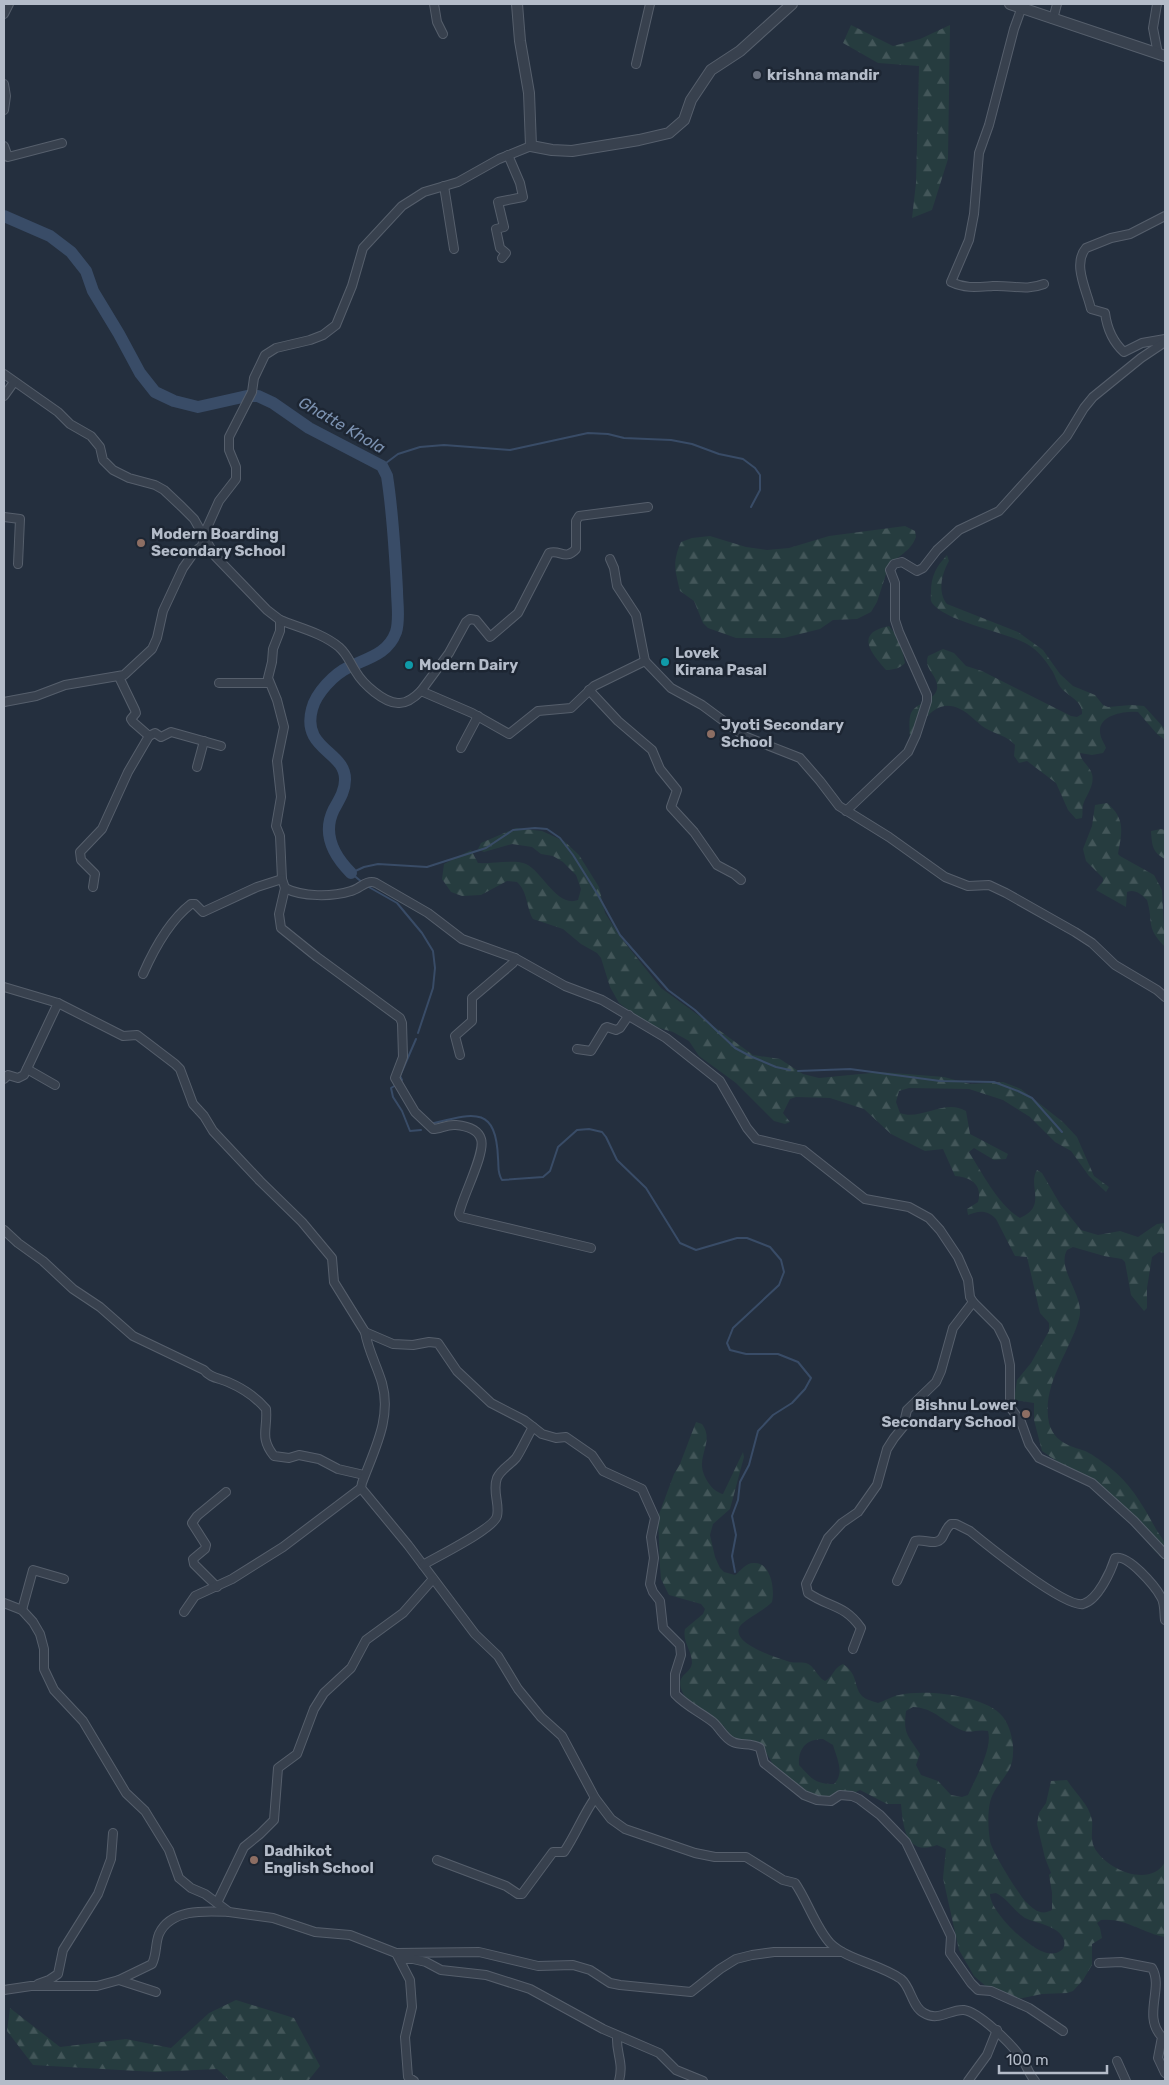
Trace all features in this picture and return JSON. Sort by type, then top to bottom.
[{"type":"street","points":[[434,4],[437,22],[443,34]]},
{"type":"street","points":[[517,4],[520,41],[529,93],[531,146]]},
{"type":"street","points":[[636,64],[650,4]]},
{"type":"street","points":[[4,702],[46,694],[65,685],[94,678],[119,677],[129,671],[155,644],[162,611],[183,568],[195,551],[202,546],[203,538],[220,501],[236,479],[236,467],[228,444],[229,437],[252,392],[254,378],[260,362],[269,352],[282,346],[323,335],[336,325],[352,286],[363,248],[402,206],[424,192],[458,182],[508,155],[531,146],[572,151],[639,140],[668,132],[684,120],[691,100],[711,70],[740,51],[792,4]]},
{"type":"street","points":[[1010,4],[1022,6],[1053,19],[1162,55]]},
{"type":"street","points":[[1053,19],[1057,4]]},
{"type":"street","points":[[1157,4],[1153,28],[1162,55]]},
{"type":"street","points":[[1022,6],[989,125],[979,153],[974,214],[969,240],[951,282],[972,289],[994,286],[1028,289],[1044,284]]},
{"type":"street","points":[[4,84],[6,96],[4,110]]},
{"type":"street","points":[[4,146],[8,157],[62,142]]},
{"type":"street","points":[[502,258],[506,254],[500,248],[496,229],[504,227],[498,202],[523,197],[520,183],[508,155]]},
{"type":"street","points":[[444,186],[454,249]]},
{"type":"street","points":[[1165,216],[1130,234],[1111,238],[1086,248],[1081,258],[1084,287],[1092,310],[1105,313],[1108,328],[1124,352],[1142,343],[1165,341]]},
{"type":"street","points":[[846,811],[908,752],[927,700],[923,683],[895,620],[895,583],[890,570],[894,564],[902,562],[917,571],[923,568],[937,550],[959,530],[999,511],[1067,436],[1088,402],[1141,358],[1165,341]]},
{"type":"street","points":[[4,374],[58,412],[70,424],[91,436],[100,447],[103,460],[113,470],[164,490],[194,519],[214,556],[267,610],[280,620],[328,640],[346,654],[355,672],[366,685],[383,697],[398,703],[412,699],[421,691],[449,653],[466,622],[470,619],[476,620],[490,637],[518,613],[549,553],[554,552],[565,555],[570,554],[576,548],[576,521],[579,516],[648,507]]},
{"type":"street","points":[[4,396],[14,382]]},
{"type":"street","points":[[4,517],[20,519],[18,564]]},
{"type":"street","points":[[610,559],[614,568],[617,586],[636,615],[645,661],[671,688],[702,705],[744,736],[800,758],[820,780],[839,806],[951,880],[968,886],[989,885],[1006,893],[1076,932],[1092,943],[1115,965],[1157,990],[1165,997]]},
{"type":"street","points":[[280,620],[280,631],[273,649],[268,683],[277,700],[284,727],[277,761],[281,797],[276,826],[280,842],[282,879],[285,888],[279,914],[281,928],[317,958],[400,1018],[403,1057],[395,1078],[415,1112],[433,1128],[454,1124],[473,1129],[481,1137],[480,1154],[459,1214],[461,1217],[591,1248]]},
{"type":"street","points":[[421,691],[478,716],[509,734],[538,711],[571,708],[594,686],[645,661]]},
{"type":"street","points":[[119,677],[136,713],[131,719],[132,722],[149,736]]},
{"type":"street","points":[[219,683],[268,683]]},
{"type":"street","points":[[589,690],[618,721],[652,750],[660,769],[677,790],[670,807],[694,832],[717,865],[741,880]]},
{"type":"street","points":[[461,748],[478,716]]},
{"type":"street","points":[[93,887],[95,874],[81,860],[80,852],[102,830],[128,772],[149,736],[155,733],[161,737],[171,732],[221,746]]},
{"type":"street","points":[[197,768],[204,740]]},
{"type":"street","points":[[143,974],[161,940],[182,911],[191,904],[195,904],[203,912],[257,887],[282,879]]},
{"type":"street","points":[[285,888],[301,893],[325,895],[358,889],[368,882],[376,883],[428,913],[462,939],[516,958],[548,977],[602,1000],[666,1038],[715,1076],[723,1086],[747,1128],[756,1139],[803,1150],[865,1200],[909,1207],[929,1218],[940,1230],[958,1257],[968,1280],[970,1297],[973,1302],[998,1327],[1005,1341],[1010,1365],[1010,1407],[1021,1422],[1035,1454],[1092,1484],[1134,1521],[1165,1554]]},
{"type":"street","points":[[460,1055],[456,1036],[472,1021],[472,998],[513,963],[516,958]]},
{"type":"street","points":[[4,987],[58,1003],[123,1036],[137,1035],[170,1059],[180,1069],[193,1104],[204,1116],[213,1131],[260,1182],[302,1222],[329,1253],[334,1262],[334,1282],[365,1332],[382,1383],[386,1409],[385,1422],[364,1475],[361,1488],[283,1547],[217,1587],[195,1596],[184,1612]]},
{"type":"street","points":[[4,1079],[10,1075],[21,1077],[27,1069],[58,1003]]},
{"type":"street","points":[[577,1050],[591,1051],[605,1028],[616,1030],[620,1028],[629,1015]]},
{"type":"street","points":[[27,1069],[55,1085]]},
{"type":"street","points":[[4,1230],[43,1261],[73,1289],[100,1308],[133,1336],[204,1370],[207,1375],[228,1382],[255,1396],[266,1409],[264,1431],[268,1449],[274,1456],[306,1456],[320,1459],[338,1469],[364,1475]]},
{"type":"street","points":[[853,1649],[861,1628],[850,1613],[817,1599],[808,1593],[806,1584],[828,1538],[842,1523],[858,1512],[877,1485],[887,1449],[903,1427],[907,1410],[936,1382],[953,1328],[973,1302]]},
{"type":"street","points":[[365,1332],[393,1344],[438,1343],[458,1371],[490,1403],[516,1415],[542,1434],[556,1438],[566,1437],[592,1454],[603,1471],[642,1489],[655,1518],[651,1537],[654,1558],[650,1584],[660,1601],[663,1628],[680,1645],[681,1655],[675,1674],[675,1694],[683,1703],[715,1724],[725,1737],[734,1743],[755,1744],[760,1748],[764,1763],[804,1795],[817,1800],[831,1801],[840,1795],[852,1796],[880,1815],[906,1842],[951,1936],[950,1953],[971,1983],[978,1990],[991,1991],[1029,2008],[1063,2031]]},
{"type":"street","points":[[423,1564],[473,1538],[495,1520],[497,1512],[495,1493],[497,1478],[515,1458],[533,1427]]},
{"type":"street","points":[[361,1488],[423,1564],[475,1634],[498,1656],[518,1689],[541,1717],[562,1736],[595,1798],[611,1819],[625,1830],[695,1853],[715,1857],[746,1857],[782,1880],[795,1883],[830,1943],[844,1952],[903,1980],[921,2012],[932,2017],[966,2010],[997,2030],[1020,2055],[1034,2081]]},
{"type":"street","points":[[217,1587],[194,1564],[193,1559],[205,1549],[206,1545],[192,1523],[197,1516],[226,1492]]},
{"type":"street","points":[[897,1581],[915,1541],[933,1543],[941,1540],[951,1524],[956,1524],[970,1531],[1031,1578],[1072,1603],[1086,1603],[1096,1595],[1111,1570],[1115,1558],[1119,1556],[1132,1563],[1164,1598],[1165,1620]]},
{"type":"street","points":[[22,1610],[33,1570],[64,1579]]},
{"type":"street","points":[[217,1903],[244,1847],[274,1820],[278,1768],[297,1754],[314,1709],[324,1693],[351,1668],[366,1640],[403,1613],[433,1579]]},
{"type":"street","points":[[4,1603],[22,1610],[33,1622],[40,1634],[44,1649],[44,1669],[54,1690],[82,1721],[126,1793],[145,1811],[169,1850],[179,1878],[191,1888],[205,1894],[229,1912]]},
{"type":"street","points":[[437,1860],[522,1894],[553,1852],[564,1852],[579,1829],[586,1811],[595,1798]]},
{"type":"street","points":[[31,1986],[49,1980],[58,1974],[62,1950],[98,1894],[112,1859],[113,1833]]},
{"type":"street","points":[[4,1990],[31,1986],[97,1986],[119,1980],[152,1964],[160,1932],[170,1920],[198,1912],[229,1912],[274,1918],[315,1932],[350,1935],[398,1956],[426,1962],[441,1970],[486,1975],[530,1989],[618,2036],[659,2053],[676,2070],[703,2081]]},
{"type":"street","points":[[398,1956],[479,1952],[538,1966],[573,1965],[590,1970],[610,1982],[620,1984],[691,1992],[736,1959],[752,1954],[774,1952],[844,1952]]},
{"type":"street","points":[[398,1956],[410,1980],[412,2007],[405,2037],[408,2077],[414,2081]]},
{"type":"street","points":[[1098,1963],[1121,1962],[1152,1968],[1154,1971],[1156,1980],[1153,2023],[1162,2037],[1158,2058],[1165,2073]]},
{"type":"street","points":[[119,1980],[156,1992]]},
{"type":"street","points":[[968,2081],[987,2055],[997,2030]]},
{"type":"street","points":[[618,2036],[617,2046],[622,2065],[619,2081]]},
{"type":"street","points":[[1117,2061],[1126,2081]]},
{"type":"green space","points":[[851,25],[893,46],[920,39],[950,25],[948,159],[932,210],[912,218],[916,183],[919,66],[878,63],[843,43]]},
{"type":"green space","points":[[905,526],[915,531],[916,537],[910,547],[888,568],[877,602],[871,612],[857,619],[833,620],[820,629],[784,638],[736,638],[708,628],[703,623],[694,601],[680,591],[676,572],[676,556],[681,542],[692,538],[710,536],[746,547],[767,550],[789,548],[829,536]]},
{"type":"green space","points":[[947,555],[949,561],[944,571],[941,588],[947,604],[1018,632],[1043,650],[1060,674],[1073,686],[1095,695],[1103,705],[1108,707],[1144,706],[1165,729],[1165,740],[1157,734],[1138,712],[1125,712],[1106,719],[1100,730],[1101,738],[1106,748],[1103,753],[1092,755],[1080,753],[1093,778],[1083,805],[1082,818],[1076,819],[1068,810],[1056,783],[1027,761],[1019,763],[1014,756],[1015,745],[1012,742],[985,728],[960,709],[943,706],[936,709],[924,720],[910,741],[909,723],[911,713],[933,696],[937,689],[936,680],[929,669],[928,656],[943,649],[954,653],[966,666],[982,671],[1071,716],[1077,717],[1082,714],[1078,703],[1061,687],[1048,664],[1039,653],[1027,644],[950,616],[939,610],[932,603],[931,586],[933,576]]},
{"type":"green space","points":[[889,626],[900,640],[905,663],[892,670],[886,670],[871,650],[869,639],[872,633],[878,629]]},
{"type":"green space","points":[[1107,803],[1120,821],[1121,833],[1118,854],[1154,875],[1162,890],[1165,947],[1152,929],[1147,900],[1138,893],[1127,892],[1126,907],[1096,890],[1103,881],[1103,878],[1086,861],[1083,849],[1092,826],[1095,805]]},
{"type":"green space","points":[[516,828],[542,831],[564,841],[579,855],[599,887],[605,913],[621,938],[661,988],[753,1055],[780,1059],[803,1074],[819,1078],[881,1072],[944,1077],[970,1084],[1003,1082],[1021,1089],[1063,1122],[1077,1137],[1094,1176],[1109,1187],[1106,1192],[1089,1176],[1071,1151],[1055,1142],[1030,1117],[1003,1100],[969,1089],[909,1088],[899,1091],[896,1102],[900,1113],[908,1115],[950,1107],[966,1111],[970,1134],[1008,1154],[1006,1159],[994,1160],[974,1148],[969,1152],[998,1197],[1020,1218],[1033,1208],[1035,1202],[1034,1183],[1037,1170],[1042,1173],[1060,1204],[1081,1230],[1098,1235],[1120,1231],[1138,1237],[1157,1224],[1165,1223],[1165,1253],[1159,1252],[1152,1257],[1147,1288],[1147,1308],[1144,1311],[1131,1295],[1125,1262],[1122,1259],[1073,1247],[1067,1250],[1065,1266],[1079,1301],[1079,1319],[1053,1382],[1049,1395],[1048,1409],[1051,1429],[1058,1438],[1066,1444],[1095,1457],[1108,1466],[1130,1487],[1164,1541],[1165,1561],[1110,1496],[1089,1477],[1061,1464],[1042,1451],[1034,1420],[1034,1403],[1014,1400],[1017,1380],[1031,1363],[1049,1331],[1049,1323],[1040,1313],[1027,1257],[1015,1256],[993,1216],[983,1212],[968,1215],[967,1209],[978,1202],[979,1190],[977,1186],[966,1178],[955,1176],[943,1149],[925,1151],[891,1134],[864,1109],[830,1098],[796,1097],[790,1099],[783,1113],[790,1122],[785,1124],[774,1121],[736,1083],[699,1056],[689,1041],[673,1032],[649,1025],[619,1003],[610,987],[601,958],[597,953],[581,944],[563,929],[533,919],[523,890],[517,882],[507,881],[481,895],[462,896],[451,892],[442,879],[444,864],[471,850],[478,863],[516,862],[526,864],[563,899],[570,901],[578,900],[581,889],[576,875],[563,862],[553,856],[541,854],[532,847],[512,844],[484,852],[478,849],[481,843]]},
{"type":"green space","points":[[1165,830],[1165,859],[1155,851],[1152,840],[1151,831]]},
{"type":"green space","points":[[696,1422],[702,1424],[707,1439],[702,1463],[703,1473],[711,1486],[719,1493],[723,1494],[743,1452],[744,1457],[730,1509],[713,1524],[710,1535],[715,1557],[724,1572],[735,1575],[746,1565],[755,1563],[765,1567],[771,1578],[772,1602],[741,1625],[739,1634],[743,1640],[758,1650],[776,1657],[790,1662],[809,1664],[825,1681],[843,1664],[854,1676],[857,1688],[862,1696],[878,1703],[894,1696],[924,1693],[969,1699],[995,1709],[1003,1717],[1010,1729],[1013,1753],[1011,1766],[990,1801],[988,1818],[990,1841],[1000,1862],[1022,1898],[1038,1911],[1048,1912],[1052,1910],[1049,1875],[1051,1873],[1045,1858],[1037,1824],[1039,1813],[1046,1803],[1051,1781],[1067,1780],[1088,1809],[1092,1820],[1094,1847],[1108,1862],[1117,1869],[1139,1875],[1149,1874],[1158,1870],[1165,1862],[1165,1937],[1126,1923],[1101,1920],[1097,1923],[1102,1938],[1092,1944],[1092,1965],[1083,1980],[1073,1991],[1018,1999],[988,1988],[974,1976],[959,1950],[943,1878],[946,1849],[937,1845],[927,1848],[919,1847],[908,1838],[903,1822],[901,1804],[887,1804],[860,1790],[835,1802],[811,1799],[774,1766],[765,1751],[750,1748],[736,1742],[723,1725],[711,1722],[701,1715],[685,1697],[680,1684],[681,1679],[692,1663],[684,1634],[685,1629],[703,1614],[705,1609],[701,1604],[669,1595],[661,1579],[658,1517],[674,1474],[680,1464]],"holes":[[[913,1707],[928,1710],[964,1731],[988,1731],[989,1738],[986,1755],[968,1795],[962,1797],[951,1795],[938,1781],[921,1775],[916,1765],[920,1754],[907,1734],[905,1725],[906,1711]],[[817,1739],[823,1739],[833,1745],[840,1771],[834,1784],[814,1780],[799,1765],[800,1754],[804,1746]],[[996,1893],[1000,1895],[1025,1918],[1057,1931],[1064,1939],[1064,1947],[1058,1952],[1047,1953],[1021,1938],[1004,1920],[992,1902],[990,1894]]]},
{"type":"green space","points":[[236,2000],[294,2018],[320,2066],[308,2081],[230,2081],[217,2069],[155,2072],[33,2065],[7,2031],[10,2008],[60,2047],[126,2039],[171,2048],[209,2013]]},
{"type":"waterway","name":"Ghatte Khola","points":[[4,216],[50,236],[71,252],[86,271],[93,291],[140,373],[155,392],[174,401],[198,407],[247,396],[258,396],[273,403],[309,428],[382,466],[387,476],[394,533],[398,611],[396,632],[383,650],[343,670],[326,685],[314,703],[310,723],[318,742],[339,762],[343,770],[344,788],[331,818],[329,835],[339,859],[351,873]]},
{"type":"waterway","points":[[382,466],[398,454],[420,447],[444,445],[510,450],[588,433],[608,434],[624,438],[671,440],[743,459],[755,468],[760,475],[760,490],[751,507]]},
{"type":"waterway","points":[[363,883],[351,873],[364,867],[378,864],[427,867],[486,848],[513,830],[547,829],[560,838],[573,855],[620,935],[668,990],[695,1010],[735,1048],[776,1067],[790,1070]]},
{"type":"waterway","points":[[367,886],[397,903],[422,933],[433,951],[435,968],[433,988],[418,1033]]},
{"type":"waterway","points":[[402,1080],[400,1076],[416,1039]]},
{"type":"waterway","points":[[798,1071],[850,1069],[940,1081],[994,1082],[1032,1098],[1062,1132]]},
{"type":"waterway","points":[[396,1085],[391,1088],[393,1097],[402,1111],[410,1131],[421,1130]]},
{"type":"waterway","points":[[434,1123],[471,1116],[480,1117],[487,1121],[493,1129],[499,1172],[502,1180],[543,1177],[550,1171],[558,1147],[577,1130],[589,1129],[602,1132],[617,1160],[646,1188],[680,1243],[696,1250],[737,1238],[747,1238],[770,1247],[781,1260],[784,1272],[779,1285],[733,1328],[727,1343],[730,1350],[746,1354],[778,1354],[798,1362],[811,1378],[805,1389],[792,1403],[773,1415],[758,1431],[749,1465],[740,1482],[738,1500],[732,1516],[736,1535],[732,1556],[735,1572]]},
{"type":"place","name":"krishna mandir","points":[[757,75]]},
{"type":"place","name":"Modern Boarding Secondary School","points":[[141,543]]},
{"type":"place","name":"Lovek Kirana Pasal","points":[[665,662]]},
{"type":"place","name":"Modern Dairy","points":[[409,665]]},
{"type":"place","name":"Jyoti Secondary School","points":[[711,734]]},
{"type":"place","name":"Bishnu Lower Secondary School","points":[[1026,1414]]},
{"type":"place","name":"Dadhikot English School","points":[[254,1860]]}]
